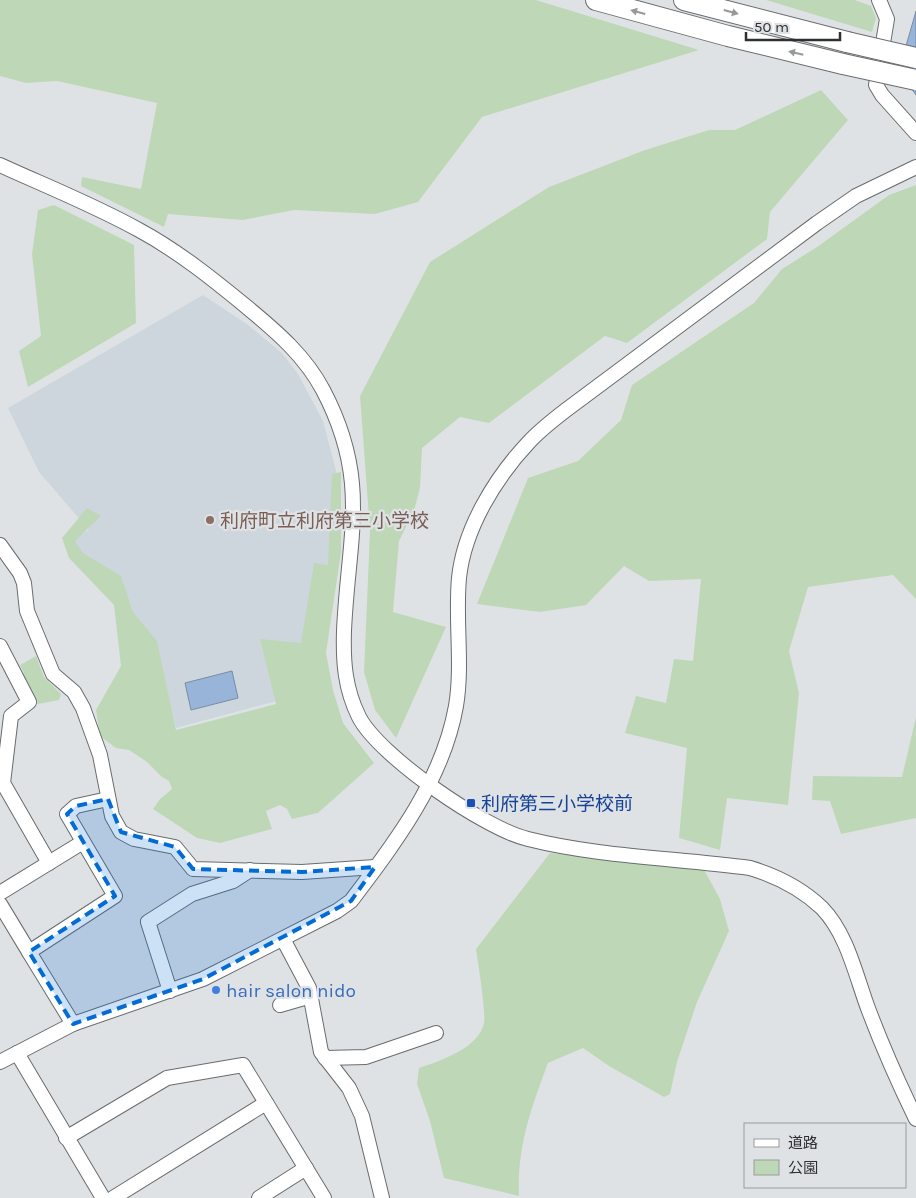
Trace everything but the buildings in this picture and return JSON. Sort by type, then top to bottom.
[{"type":"highway","points":[[596,0],[728,36],[916,80]]},
{"type":"highway","points":[[684,0],[916,58]]},
{"type":"street","points":[[879,0],[887,19],[876,85],[882,95],[916,133]]},
{"type":"street","points":[[0,165],[94,206],[182,256],[285,338],[306,363],[322,388],[339,424],[350,458],[354,501],[344,630],[344,667],[348,690],[360,720],[372,737],[429,784],[482,819],[525,839],[563,846],[750,868],[776,876],[802,892],[822,909],[846,947],[872,1019],[916,1119]]},
{"type":"street","points":[[0,1062],[73,1024],[203,979],[337,911],[351,901],[418,806],[438,765],[456,707],[461,562],[466,545],[485,502],[508,465],[530,441],[566,410],[817,223],[856,196],[916,167]]},
{"type":"street","points":[[0,545],[22,578],[26,611],[53,674],[74,692],[83,708],[100,755],[112,816],[121,832],[134,839],[175,847],[194,869],[302,872],[375,867]]},
{"type":"street","points":[[0,646],[29,702],[11,716],[3,783],[49,863]]},
{"type":"street","points":[[29,952],[115,896],[67,814],[76,806],[108,799]]},
{"type":"street","points":[[0,893],[83,842]]},
{"type":"street","points":[[170,991],[148,922],[192,894],[234,881],[250,870]]},
{"type":"street","points":[[0,904],[5,924],[29,952],[73,1024]]},
{"type":"street","points":[[283,939],[309,988],[321,1052],[349,1088],[362,1116],[382,1198]]},
{"type":"street","points":[[280,1005],[311,996]]},
{"type":"street","points":[[325,1058],[366,1057],[436,1033]]},
{"type":"street","points":[[17,1053],[102,1198]]},
{"type":"street","points":[[66,1138],[167,1078],[244,1065],[324,1198]]},
{"type":"street","points":[[113,1198],[266,1103]]},
{"type":"street","points":[[259,1198],[306,1168]]},
{"type":"highlighted area","points":[[108,799],[121,832],[175,847],[193,869],[302,872],[375,867],[351,901],[203,979],[73,1024],[29,952],[115,896],[67,814],[76,806]]},
{"type":"shaded area","name":"利府町立利府第三小学校","points":[[203,295],[248,325],[282,353],[298,374],[323,421],[338,478],[325,653],[329,687],[176,728],[153,642],[69,540],[89,530],[39,472],[8,408]]},
{"type":"green space","points":[[0,0],[536,0],[699,50],[482,117],[418,202],[375,214],[294,210],[243,220],[168,214],[164,227],[81,186],[82,177],[141,189],[157,103],[57,81],[26,83],[0,76]]},
{"type":"green space","points":[[766,0],[855,0],[871,6],[876,18],[872,32]]},
{"type":"green space","points":[[821,90],[848,120],[770,212],[767,239],[627,343],[605,336],[489,423],[460,417],[422,448],[420,488],[414,511],[399,541],[393,612],[446,627],[396,738],[375,710],[364,672],[370,531],[360,396],[430,262],[549,187],[645,150],[709,130],[735,130]]},
{"type":"green space","points":[[916,185],[916,599],[893,575],[808,587],[789,651],[799,693],[788,805],[727,798],[720,850],[679,838],[687,748],[625,733],[636,696],[666,703],[674,659],[693,661],[701,579],[649,581],[624,566],[586,605],[540,612],[477,604],[528,478],[578,461],[621,420],[632,385],[754,303],[782,269],[817,247],[889,195]]},
{"type":"green space","points":[[54,205],[134,245],[136,323],[28,387],[19,351],[41,336],[32,254],[38,210]]},
{"type":"green space","points":[[341,472],[341,552],[326,653],[333,690],[343,723],[374,763],[318,813],[292,819],[287,809],[280,805],[266,811],[272,829],[220,843],[197,838],[153,809],[160,799],[172,789],[169,781],[162,777],[147,762],[129,750],[116,748],[100,736],[96,710],[121,666],[114,605],[69,558],[62,538],[87,508],[101,516],[75,541],[83,553],[121,576],[133,612],[157,641],[176,730],[276,704],[260,639],[301,643],[314,563],[328,565],[332,474]]},
{"type":"green space","points":[[36,656],[44,677],[61,694],[59,700],[38,704],[21,675],[24,673],[20,665]]},
{"type":"green space","points":[[916,717],[916,818],[841,834],[830,801],[812,800],[813,776],[902,777]]},
{"type":"green space","points":[[550,853],[702,866],[720,899],[729,931],[697,1002],[677,1062],[670,1094],[664,1097],[609,1066],[583,1048],[548,1063],[526,1128],[520,1161],[519,1196],[444,1178],[430,1121],[417,1084],[419,1068],[458,1052],[475,1040],[481,1032],[484,1023],[484,1008],[476,949]]},
{"type":"water","points":[[916,11],[916,95],[911,88],[906,46]]},
{"type":"water","points":[[232,671],[238,698],[191,710],[185,683]]},
{"type":"place","name":"利府町立利府第三小学校","points":[[210,520]]},
{"type":"place","name":"利府第三小学校前","points":[[471,803]]},
{"type":"place","name":"hair salon nido","points":[[216,990]]}]
